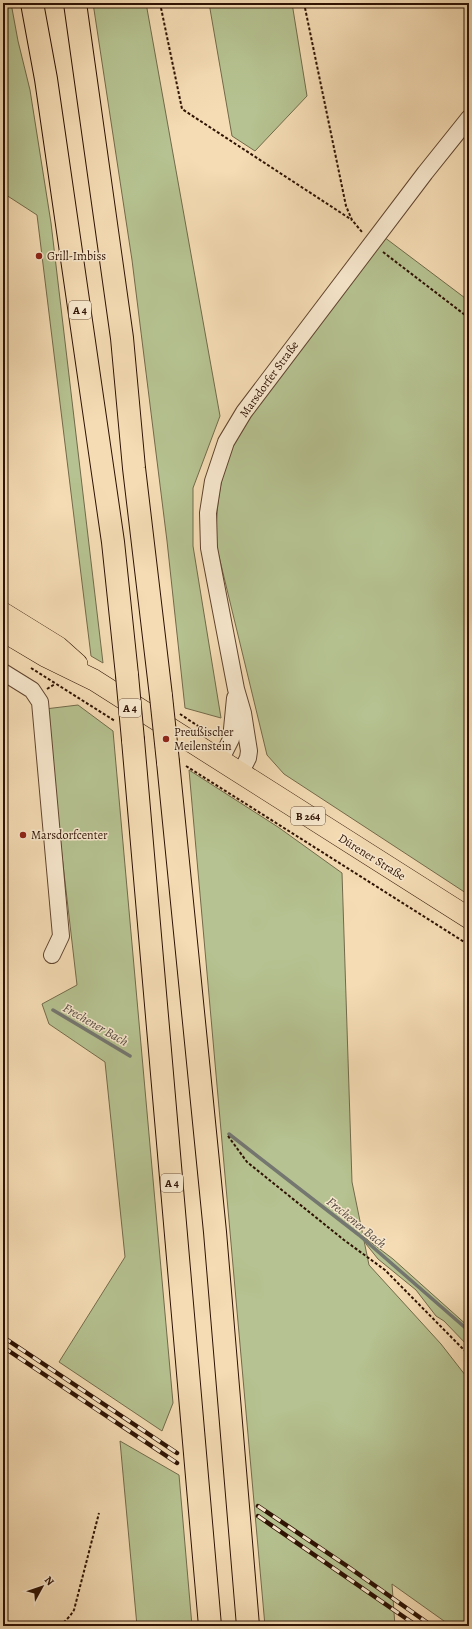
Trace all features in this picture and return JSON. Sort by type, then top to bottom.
[{"type":"highway","name":"A 4","points":[[32,3],[46,79],[110,527],[133,740],[210,1626]]},
{"type":"highway","points":[[74,3],[122,338],[134,468],[160,696],[176,764],[248,1626]]},
{"type":"main road","name":"Dürener Straße","points":[[3,612],[58,647],[94,680]]},
{"type":"main road","name":"Dürener Straße","points":[[3,631],[45,656],[94,680],[469,918]]},
{"type":"street","name":"Marsdorfer Straße","points":[[240,774],[248,758],[249,751],[243,713],[236,689],[209,548],[208,513],[212,480],[226,442],[244,412],[367,238],[469,118]]},
{"type":"street","points":[[3,672],[32,690],[40,702],[61,936],[52,956]]},
{"type":"street","name":"Marsdorfer Straße","points":[[220,761],[231,739],[236,689]]},
{"type":"path","points":[[160,3],[182,109],[352,220]]},
{"type":"path","points":[[304,3],[346,206],[352,220],[367,238],[469,318]]},
{"type":"path","points":[[25,665],[118,724]]},
{"type":"path","points":[[219,731],[222,727]]},
{"type":"path","points":[[176,764],[469,945]]},
{"type":"path","points":[[228,1136],[247,1162],[344,1240],[385,1270],[469,1355]]},
{"type":"path","points":[[60,1626],[74,1610],[99,1513]]},
{"type":"green space","points":[[3,3],[11,3],[18,41],[30,90],[51,223],[103,663],[91,656],[37,215],[3,193]]},
{"type":"green space","points":[[93,3],[146,3],[220,416],[193,488],[193,546],[221,718],[185,708],[167,541],[132,260]]},
{"type":"green space","points":[[209,3],[292,3],[307,96],[255,151],[232,136]]},
{"type":"green space","points":[[384,237],[469,301],[469,895],[284,774],[267,755],[216,544],[218,505],[222,479],[225,467],[237,438],[252,413]]},
{"type":"green space","points":[[78,705],[113,731],[173,1403],[162,1431],[59,1362],[125,1257],[105,1062],[49,1024],[42,1004],[77,985],[45,709]]},
{"type":"green space","points":[[189,770],[278,827],[342,873],[352,1182],[369,1265],[441,1344],[469,1380],[469,1626],[451,1626],[392,1584],[395,1626],[265,1626]]},
{"type":"green space","points":[[364,1237],[393,1259],[469,1327],[469,1347],[444,1321],[436,1316],[416,1290],[378,1259],[366,1244]]},
{"type":"green space","points":[[120,1441],[179,1475],[192,1626],[137,1626]]},
{"type":"waterway","name":"Frechener Bach","points":[[53,1010],[130,1056]]},
{"type":"waterway","name":"Frechener Bach","points":[[229,1134],[359,1235],[469,1331]]},
{"type":"railway","points":[[3,1337],[177,1453]]},
{"type":"railway","points":[[3,1347],[177,1463]]},
{"type":"railway","points":[[258,1506],[432,1626]]},
{"type":"railway","points":[[258,1516],[417,1626]]},
{"type":"place","name":"Grill-Imbiss","points":[[39,256]]},
{"type":"place","name":"Preußischer Meilenstein","points":[[166,739]]},
{"type":"place","name":"Marsdorfcenter","points":[[23,835]]}]
